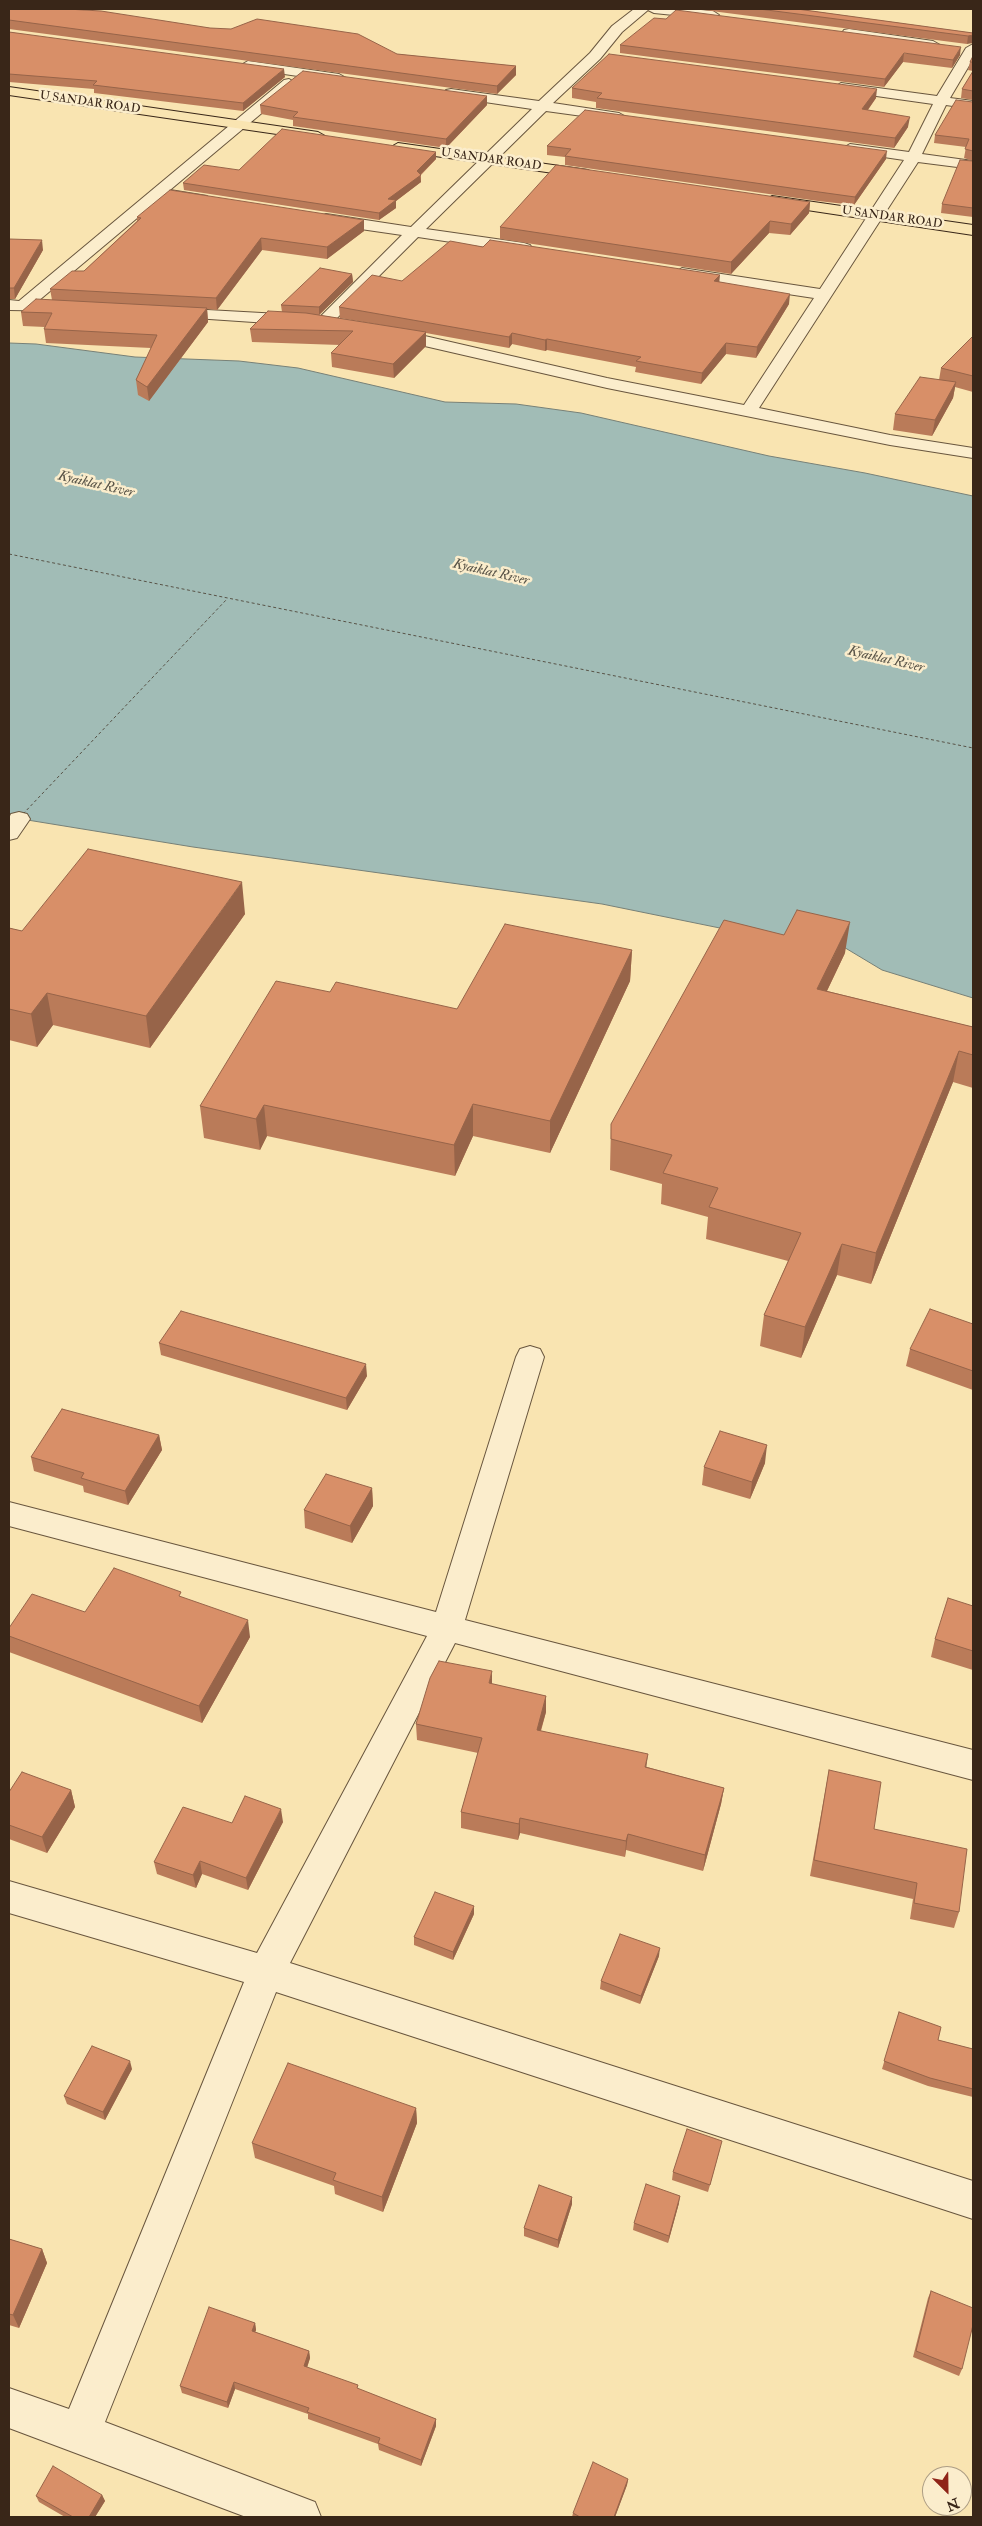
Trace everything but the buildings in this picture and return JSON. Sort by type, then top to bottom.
[{"type":"main road","name":"U SANDAR ROAD","points":[[9,91],[333,138]]},
{"type":"main road","name":"U SANDAR ROAD","points":[[381,145],[602,176]]},
{"type":"main road","name":"U SANDAR ROAD","points":[[758,199],[973,230]]},
{"type":"street","points":[[323,323],[414,230],[595,56],[618,29],[642,9]]},
{"type":"street","points":[[654,9],[724,17]]},
{"type":"street","points":[[838,31],[942,46]]},
{"type":"street","points":[[748,412],[826,295],[874,216],[914,156],[969,50]]},
{"type":"street","points":[[595,56],[615,58]]},
{"type":"street","points":[[235,64],[350,79]]},
{"type":"street","points":[[15,306],[159,193],[211,150],[237,124],[302,72]]},
{"type":"street","points":[[822,85],[973,105]]},
{"type":"street","points":[[437,91],[630,118]]},
{"type":"street","points":[[835,146],[973,165]]},
{"type":"street","points":[[159,193],[218,202]]},
{"type":"street","points":[[315,217],[414,230],[541,251]]},
{"type":"street","points":[[669,271],[826,295]]},
{"type":"street","points":[[15,306],[81,309]]},
{"type":"street","points":[[150,312],[342,325]]},
{"type":"street","points":[[370,330],[408,335],[607,383],[748,412],[890,440],[973,453]]},
{"type":"street","points":[[80,2433],[266,1972],[447,1628],[530,1357]]},
{"type":"street","points":[[9,1514],[973,1765]]},
{"type":"street","points":[[9,1897],[266,1972],[973,2200]]},
{"type":"street","points":[[9,2408],[300,2517]]},
{"type":"water","name":"Kyaiklat River","points":[[9,343],[36,344],[135,357],[239,361],[298,368],[445,402],[516,404],[581,413],[769,456],[865,473],[973,496],[973,998],[882,970],[842,946],[764,937],[602,904],[193,847],[9,817]]},
{"type":"ferry route","points":[[9,554],[973,748]]},
{"type":"ferry route","points":[[23,814],[227,599]]}]
